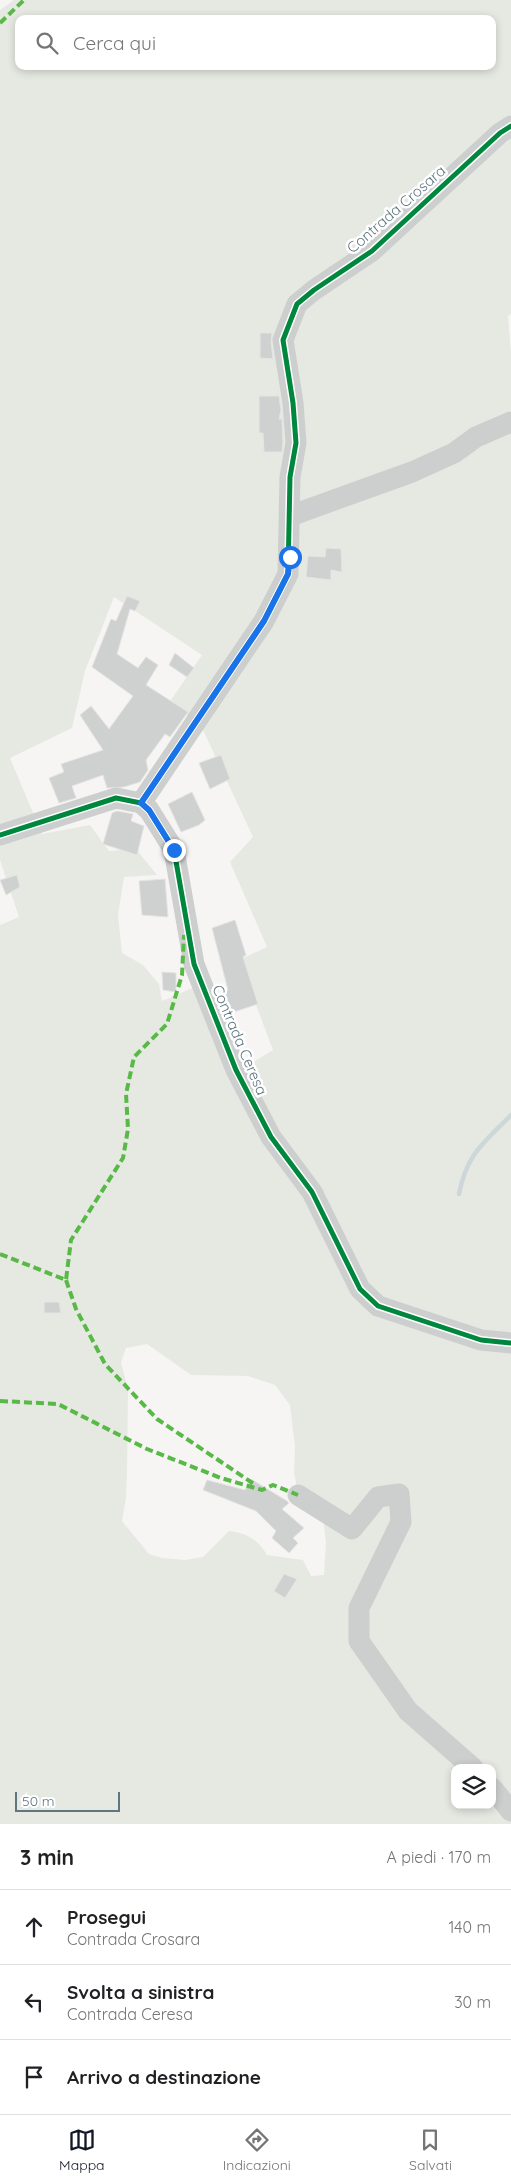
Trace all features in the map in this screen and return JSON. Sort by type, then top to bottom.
[{"type":"street","name":"Contrada Crosara","points":[[141,803],[264,621],[288,574],[290,557],[290,477],[296,443],[283,340],[297,304],[314,290],[372,251],[511,126]]},
{"type":"street","points":[[290,516],[412,472],[454,453],[476,437],[511,422]]},
{"type":"street","points":[[0,835],[116,798],[141,803]]},
{"type":"street","name":"Contrada Ceresa","points":[[141,803],[149,810],[174,850],[194,964],[236,1070],[271,1137],[312,1192],[360,1289],[378,1306],[481,1340],[511,1343]]},
{"type":"street","points":[[298,1496],[352,1529],[378,1497],[399,1494],[401,1522],[360,1608],[360,1641],[408,1711],[468,1764]]},
{"type":"street","points":[[496,1793],[511,1811]]},
{"type":"shaded area","points":[[14,0],[511,0],[511,314],[508,316],[511,353],[511,410],[509,416],[511,416],[511,1824],[0,1824],[0,925],[19,917],[0,860],[0,10]],"holes":[[[114,597],[202,655],[171,700],[203,730],[253,837],[230,862],[267,947],[239,960],[273,1050],[233,1074],[197,986],[162,1001],[159,984],[143,965],[122,953],[118,915],[124,877],[157,875],[136,849],[109,851],[90,825],[42,834],[10,758],[72,728],[85,671]],[[147,1344],[191,1375],[248,1376],[275,1385],[290,1405],[295,1447],[294,1472],[298,1493],[323,1516],[326,1543],[324,1575],[311,1576],[303,1560],[267,1555],[256,1541],[241,1533],[229,1531],[203,1557],[185,1560],[162,1558],[149,1554],[122,1521],[126,1498],[128,1389],[121,1362],[126,1348]]]},
{"type":"building","points":[[260,333],[272,333],[273,359],[260,358]]},
{"type":"building","points":[[259,396],[279,396],[281,410],[279,419],[282,419],[282,452],[264,452],[263,433],[259,433]]},
{"type":"building","points":[[326,548],[341,549],[342,572],[331,570],[331,580],[306,577],[308,556],[325,557]]},
{"type":"building","points":[[127,596],[140,601],[135,611],[130,609],[117,654],[138,668],[146,657],[158,665],[146,685],[188,712],[170,737],[165,734],[146,760],[148,770],[140,782],[124,787],[107,788],[103,775],[72,786],[76,798],[59,803],[49,778],[64,772],[61,764],[103,750],[80,715],[91,706],[109,729],[133,696],[92,667],[111,619],[116,621]]},
{"type":"building","points":[[175,653],[194,668],[187,677],[169,665]]},
{"type":"building","points":[[221,755],[230,779],[210,789],[199,763]]},
{"type":"building","points":[[192,792],[205,820],[199,825],[181,832],[168,804]]},
{"type":"building","points":[[117,811],[133,814],[131,821],[144,826],[137,855],[103,844],[112,813]]},
{"type":"building","points":[[17,875],[20,887],[6,895],[0,880]]},
{"type":"building","points":[[165,879],[168,917],[142,915],[139,881]]},
{"type":"building","points":[[235,920],[246,955],[243,957],[258,1004],[231,1013],[224,990],[228,990],[212,928]]},
{"type":"building","points":[[162,972],[176,973],[176,992],[163,990]]},
{"type":"building","points":[[44,1302],[59,1302],[61,1313],[44,1313]]},
{"type":"building","points":[[251,1479],[287,1501],[289,1503],[282,1509],[304,1528],[293,1538],[298,1543],[289,1553],[272,1538],[276,1531],[256,1511],[203,1490],[207,1480],[245,1490]]},
{"type":"building","points":[[284,1574],[297,1579],[285,1598],[274,1591]]},
{"type":"waterway","points":[[459,1194],[462,1180],[472,1158],[485,1141],[511,1115]]},
{"type":"marked path","points":[[0,23],[24,0]]},
{"type":"marked path","points":[[0,1254],[66,1280],[71,1240],[123,1158],[128,1129],[126,1094],[134,1057],[167,1024],[182,975],[184,935]]},
{"type":"marked path","points":[[66,1280],[76,1309],[105,1364],[157,1419],[254,1484]]},
{"type":"marked path","points":[[0,1401],[58,1404],[147,1449],[221,1478],[262,1490],[273,1485],[298,1495]]},
{"type":"cycle path","points":[[141,803],[264,621],[288,574],[290,477],[296,443],[293,403],[283,340],[297,304],[314,290],[372,251],[500,133],[511,126]]},
{"type":"cycle path","points":[[0,835],[116,798],[141,803],[149,810],[174,850],[194,964],[236,1070],[271,1137],[312,1192],[360,1289],[378,1306],[481,1340],[511,1343]]},
{"type":"route","points":[[174,850],[157,821],[141,803],[264,621],[288,574],[290,557]]}]
